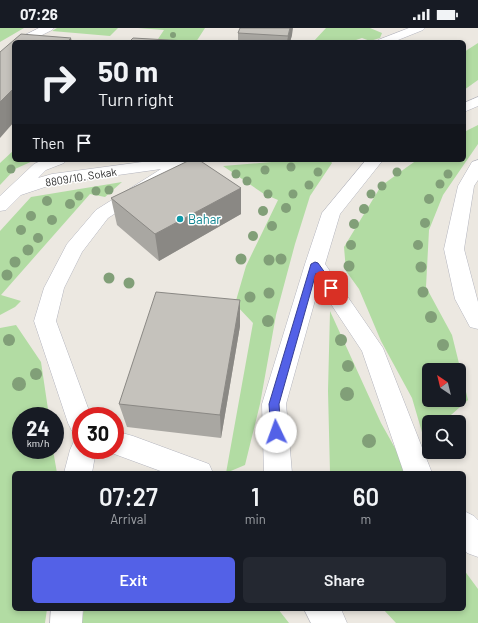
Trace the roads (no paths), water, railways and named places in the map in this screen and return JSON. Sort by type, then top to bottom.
[{"type":"street","points":[[18,40],[29,28]]},
{"type":"street","points":[[23,40],[48,28]]},
{"type":"street","points":[[380,28],[398,36]]},
{"type":"street","points":[[387,40],[419,28]]},
{"type":"street","points":[[466,107],[478,101]]},
{"type":"street","points":[[15,191],[40,167],[53,162]]},
{"type":"street","name":"8809/10. Sokak","points":[[0,206],[15,191],[52,179],[175,162]]},
{"type":"street","points":[[75,407],[45,321],[54,288],[74,249],[102,214],[186,162]]},
{"type":"street","points":[[278,471],[274,404],[315,264],[331,213],[373,162]]},
{"type":"street","points":[[478,166],[466,186],[454,249],[466,299],[478,321]]},
{"type":"street","points":[[315,264],[372,348],[417,471]]},
{"type":"street","points":[[124,446],[193,471]]},
{"type":"street","points":[[78,471],[81,459]]},
{"type":"street","points":[[466,528],[478,542]]},
{"type":"street","points":[[66,623],[67,611]]},
{"type":"street","points":[[322,611],[332,623]]},
{"type":"place","name":"Bahar","points":[[180,219]]}]
